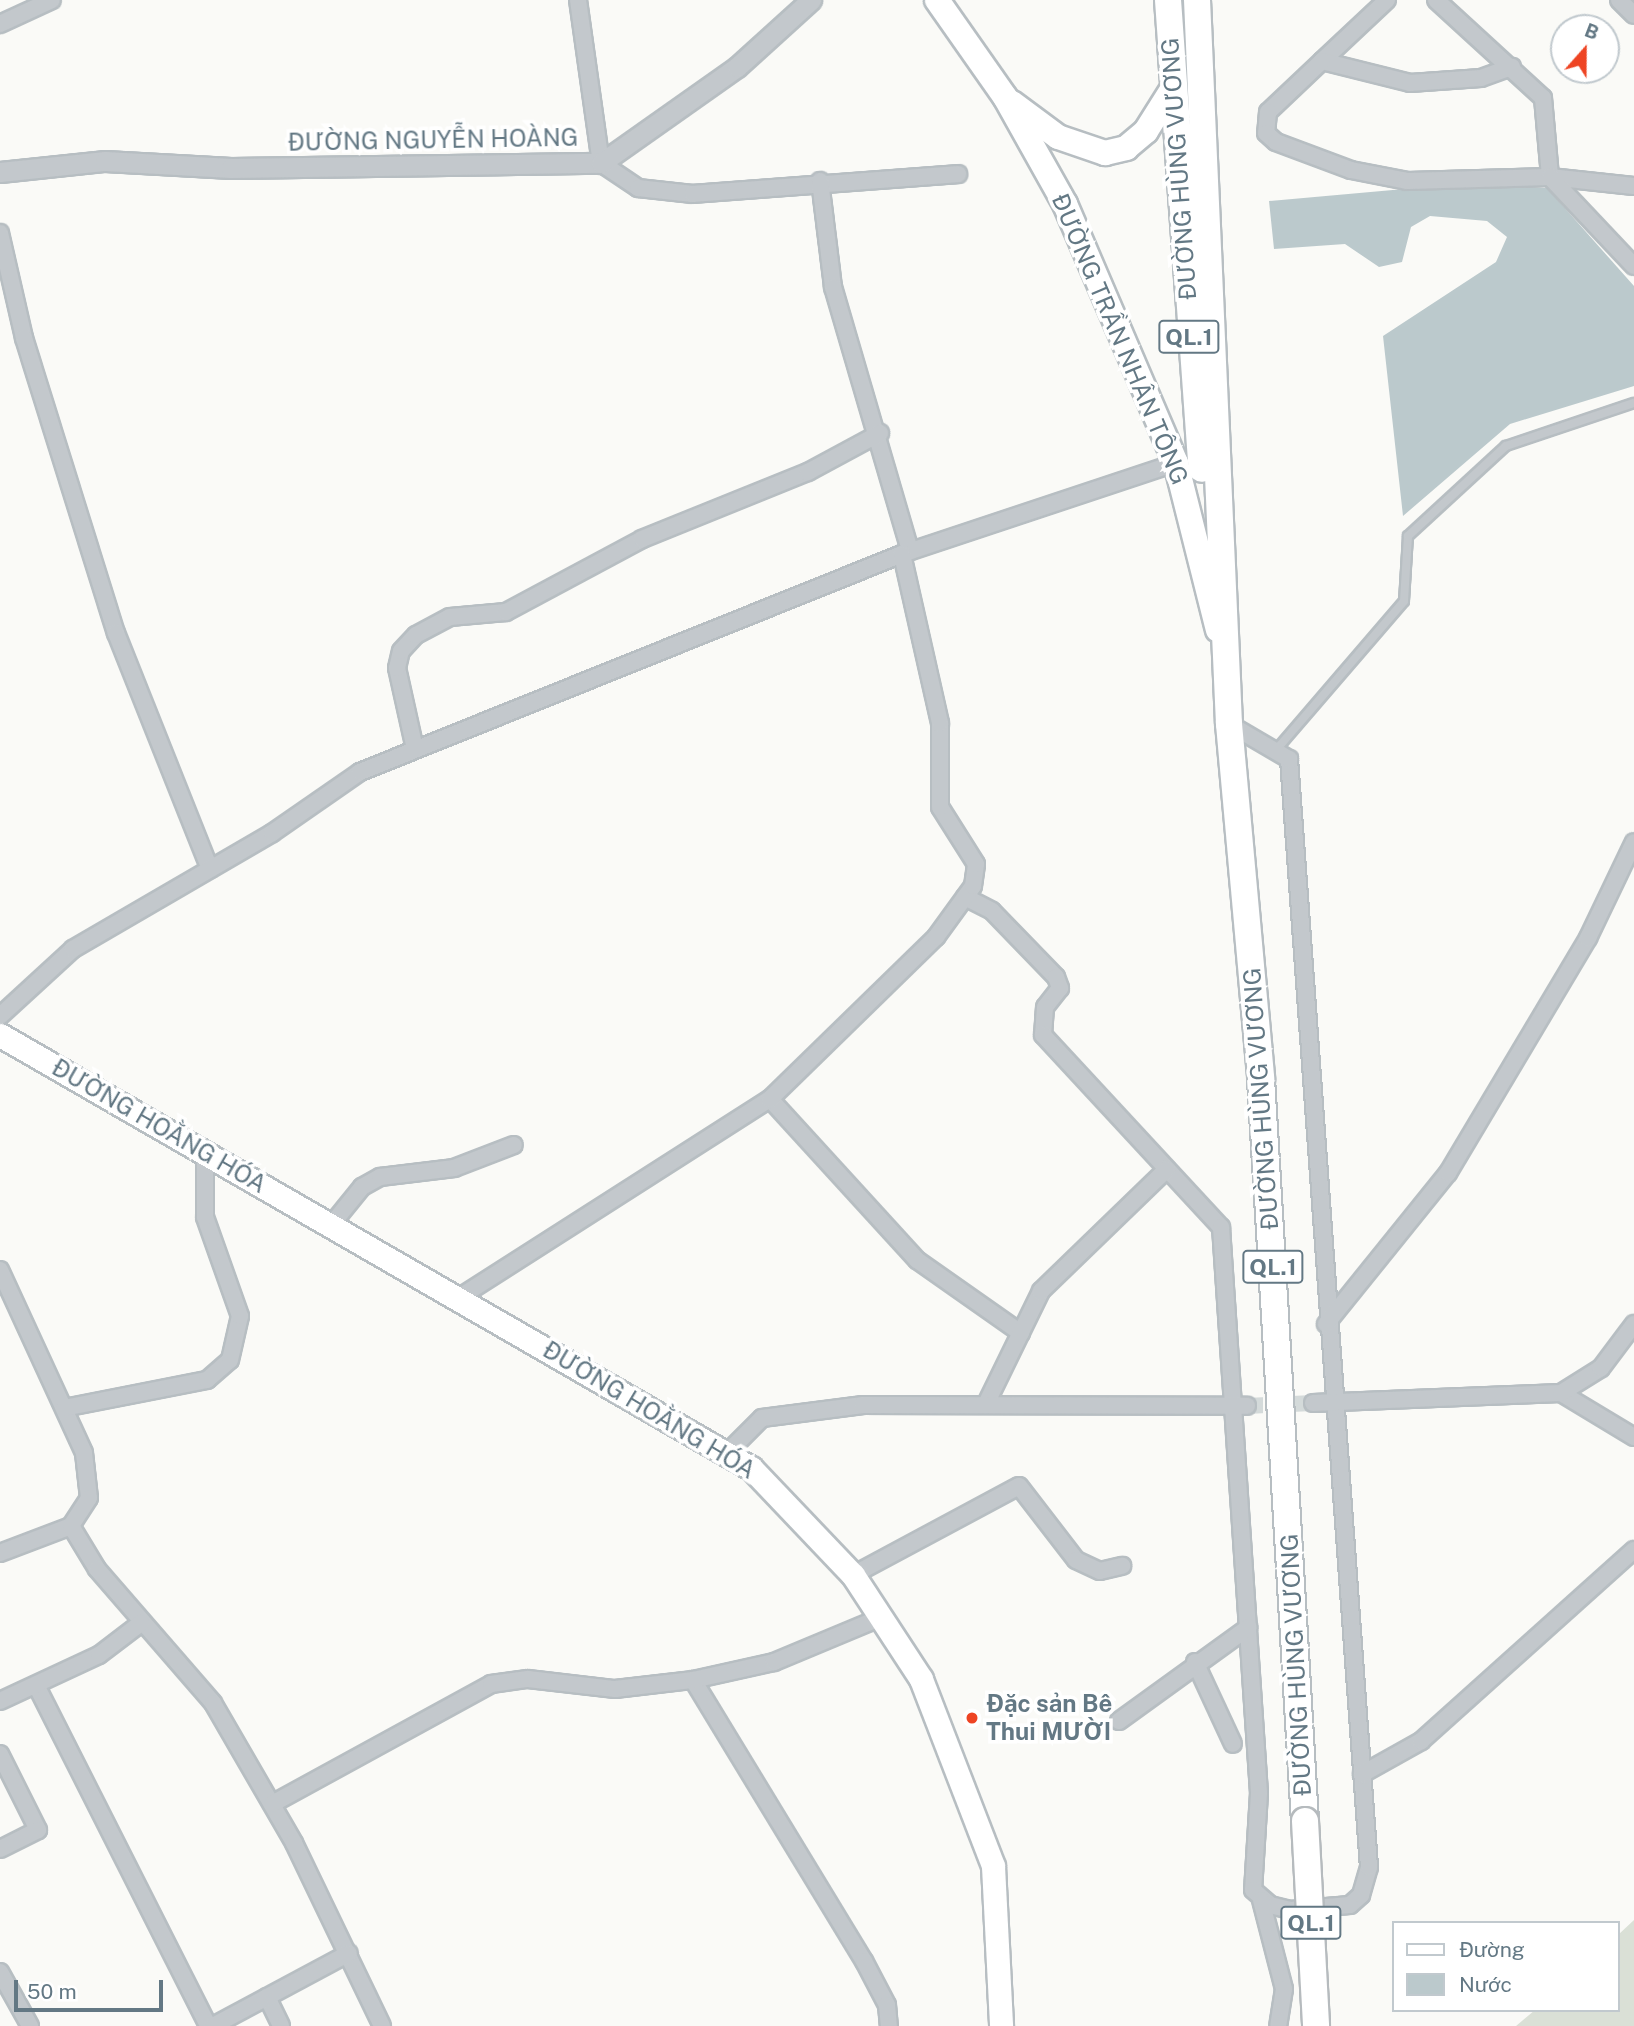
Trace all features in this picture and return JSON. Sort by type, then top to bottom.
[{"type":"highway","name":"ĐƯỜNG HÙNG VƯƠNG","points":[[1168,0],[1205,514],[1227,672]]},
{"type":"highway","name":"ĐƯỜNG HÙNG VƯƠNG","points":[[1197,0],[1230,724],[1261,1079],[1316,2026]]},
{"type":"main road","name":"ĐƯỜNG TRẦN NHÂN TÔNG","points":[[945,5],[1005,97],[1065,204],[1176,463],[1227,672]]},
{"type":"main road","name":"ĐƯỜNG TRẦN NHÂN TÔNG","points":[[1005,97],[1058,138],[1105,153],[1126,148],[1146,131],[1173,88]]},
{"type":"main road","name":"ĐƯỜNG HOẰNG HÓA","points":[[0,1035],[460,1297],[751,1468],[853,1575],[883,1617],[921,1679],[993,1866],[1001,2026]]},
{"type":"street","points":[[0,24],[52,0]]},
{"type":"street","points":[[578,0],[601,163],[638,188],[673,194],[820,181],[958,174]]},
{"type":"street","name":"ĐƯỜNG NGUYỄN HOÀNG","points":[[0,172],[105,161],[231,168],[601,163],[737,67],[811,0]]},
{"type":"street","points":[[1387,0],[1268,112],[1266,132],[1276,142],[1397,179],[1550,177],[1634,186]]},
{"type":"street","points":[[1436,0],[1543,98],[1550,177],[1634,266]]},
{"type":"street","points":[[1619,0],[1634,15]]},
{"type":"street","points":[[1322,61],[1410,83],[1480,78],[1512,67]]},
{"type":"street","points":[[460,1297],[770,1098],[936,937],[965,897],[977,869],[940,807],[940,723],[880,433],[833,287],[820,181]]},
{"type":"street","points":[[0,233],[24,338],[116,633],[210,869]]},
{"type":"street","points":[[415,749],[397,668],[401,651],[416,635],[450,617],[506,612],[642,539],[808,472],[880,433]]},
{"type":"street","points":[[0,1016],[73,949],[210,869],[360,772],[906,553],[1176,463]]},
{"type":"street","points":[[1230,724],[1289,759],[1331,1403],[1369,1867],[1356,1901],[1321,1911],[1290,1910],[1261,1900]]},
{"type":"street","points":[[1326,1324],[1448,1173],[1588,938],[1630,862],[1634,842]]},
{"type":"street","points":[[965,897],[992,911],[1056,977],[1060,988],[1045,1007],[1043,1035],[1221,1227],[1228,1402],[1248,1627],[1259,1793],[1253,1890],[1261,1900],[1284,1989],[1278,2026]]},
{"type":"street","points":[[770,1098],[917,1260],[1021,1333]]},
{"type":"street","points":[[332,1224],[356,1193],[380,1177],[454,1168],[513,1145]]},
{"type":"street","points":[[64,1408],[207,1380],[230,1360],[240,1316],[205,1217],[205,1152]]},
{"type":"street","points":[[986,1404],[1041,1291],[1167,1169]]},
{"type":"street","points":[[0,1269],[64,1408],[89,1474],[89,1498],[71,1526],[0,1553]]},
{"type":"street","points":[[1313,1403],[1561,1393],[1601,1368],[1634,1324]]},
{"type":"street","points":[[1561,1393],[1634,1437]]},
{"type":"street","points":[[726,1454],[762,1418],[863,1405],[1228,1402],[1247,1405]]},
{"type":"street","points":[[853,1575],[1019,1486],[1076,1560],[1100,1571],[1122,1566]]},
{"type":"street","points":[[71,1526],[141,1623],[213,1703],[272,1804],[349,1953],[382,2026]]},
{"type":"street","points":[[1363,1774],[1421,1741],[1634,1550]]},
{"type":"street","points":[[272,1804],[491,1684],[528,1679],[615,1689],[693,1680],[774,1662],[883,1617]]},
{"type":"street","points":[[0,1701],[99,1655],[141,1623]]},
{"type":"street","points":[[1119,1721],[1195,1662],[1248,1627]]},
{"type":"street","points":[[1195,1662],[1233,1744]]},
{"type":"street","points":[[693,1680],[864,1961],[887,2005],[889,2026]]},
{"type":"street","points":[[36,1685],[210,2026],[349,1953]]},
{"type":"street","points":[[0,1754],[38,1830],[34,1838],[0,1849]]},
{"type":"street","points":[[0,1972],[30,2026]]},
{"type":"street","points":[[267,1997],[281,2026]]},
{"type":"lane","points":[[1276,750],[1404,601],[1408,536],[1506,446],[1634,404]]},
{"type":"shaded area","points":[[1634,1920],[1634,2026],[1516,2026],[1533,2012],[1620,2012],[1620,1933]]},
{"type":"water","points":[[1471,183],[1547,188],[1634,286],[1634,386],[1510,424],[1403,516],[1383,336],[1496,262],[1507,237],[1487,221],[1430,216],[1411,227],[1402,262],[1379,267],[1345,244],[1274,249],[1269,201]]},
{"type":"tunnel","points":[[1247,1406],[1313,1403]]},
{"type":"place","name":"Đặc sản Bê Thui MƯỜI","points":[[972,1718]]}]
